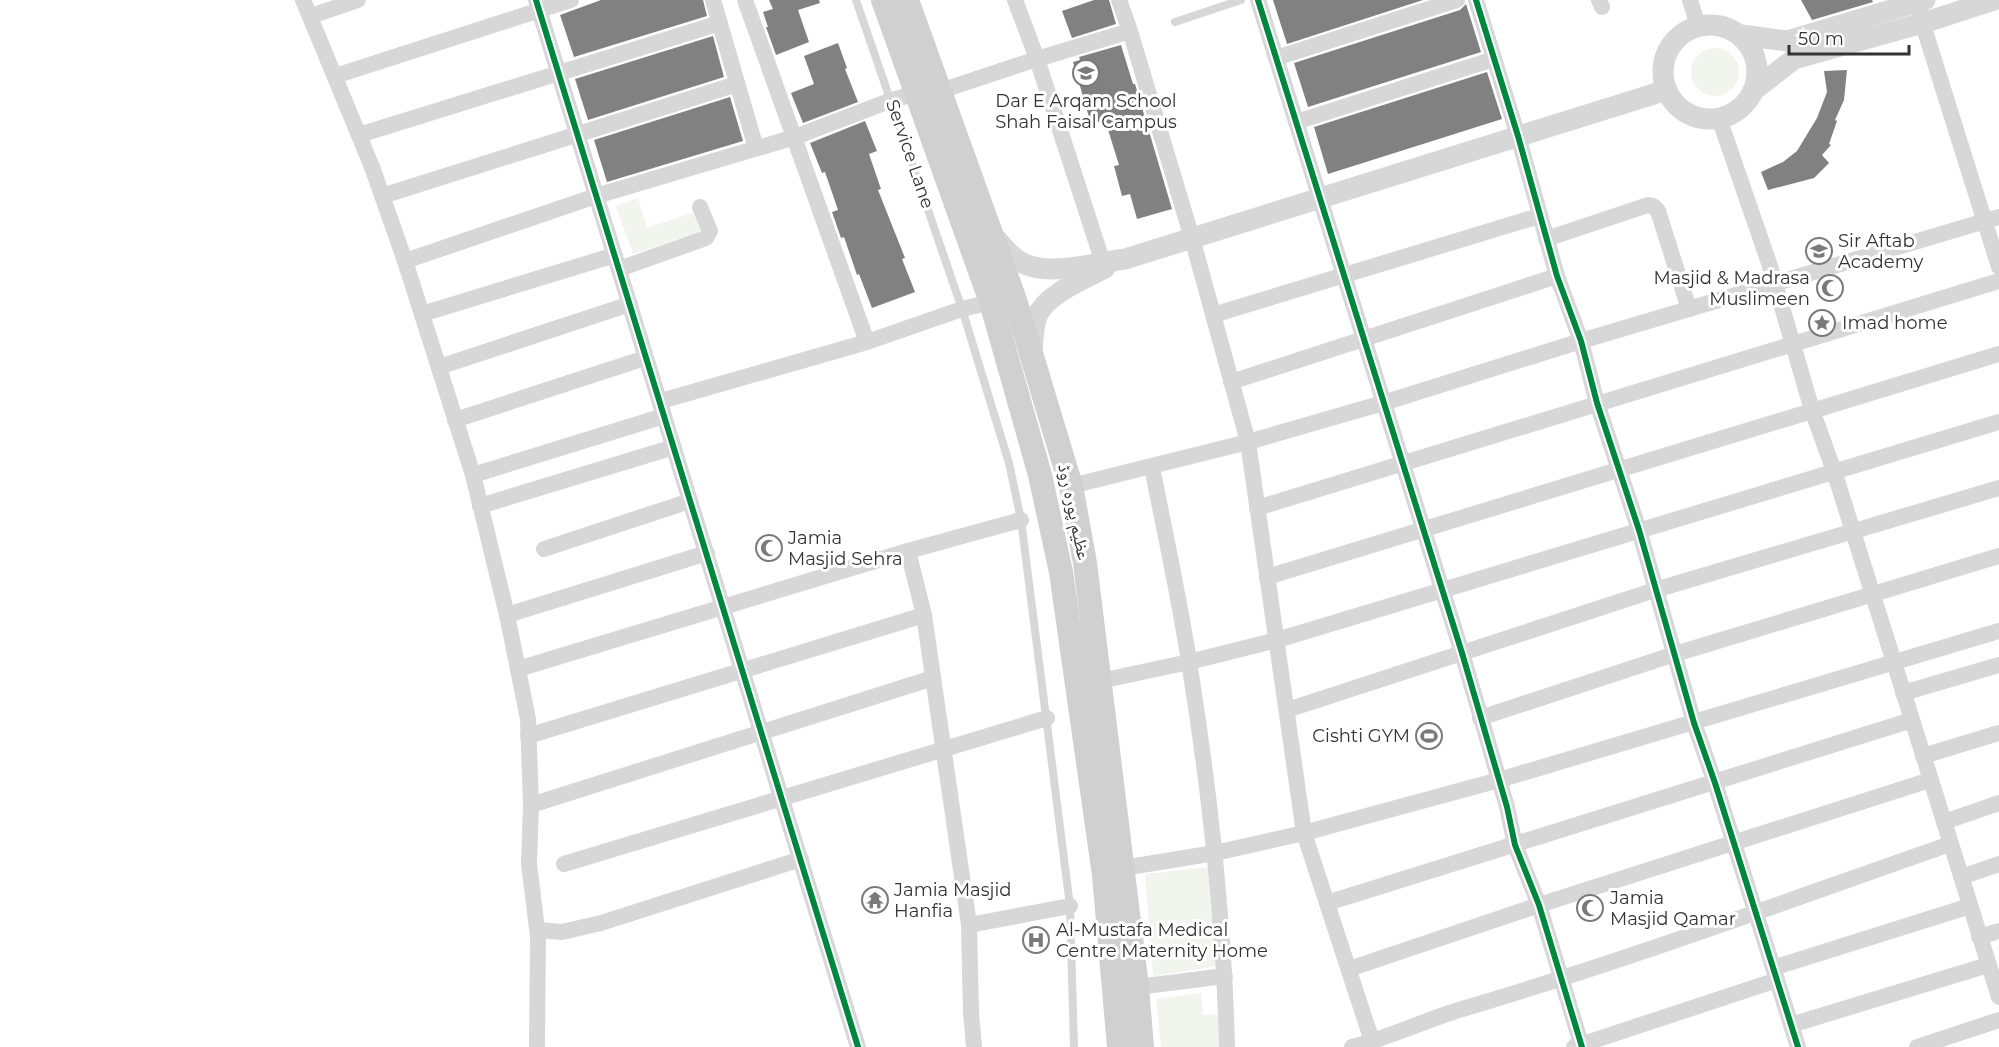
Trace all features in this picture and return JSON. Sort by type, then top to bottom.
[{"type":"main road","name":"عظیم پورہ روڈ","points":[[883,0],[925,81],[992,234],[1071,486],[1085,563],[1100,681],[1137,987],[1142,1047]]},
{"type":"main road","name":"عظیم پورہ روڈ","points":[[907,0],[925,81],[1040,475],[1060,572],[1104,875],[1119,1047]]},
{"type":"street","points":[[303,0],[359,135],[405,261],[473,475],[507,615],[528,719],[531,805],[529,864],[538,930],[537,1047]]},
{"type":"street","points":[[311,16],[358,0]]},
{"type":"street","points":[[335,76],[538,5],[571,0]]},
{"type":"street","points":[[713,0],[756,148]]},
{"type":"street","points":[[745,0],[867,342]]},
{"type":"street","points":[[1015,0],[1037,59],[1104,265]]},
{"type":"street","points":[[1119,0],[1192,238],[1248,442],[1304,833],[1349,969],[1364,1045],[1430,1019],[1562,980],[1950,844]]},
{"type":"street","points":[[1258,0],[1462,653],[1507,807],[1515,845],[1539,905],[1579,1046],[1970,906]]},
{"type":"street","points":[[1276,58],[1457,0]]},
{"type":"street","points":[[1476,0],[1518,135],[1557,276],[1581,342],[1597,403],[1639,530],[1694,723],[1798,1047]]},
{"type":"street","points":[[1690,0],[1698,26]]},
{"type":"street","points":[[1994,0],[1923,23],[1794,58],[1754,91],[1745,104],[1733,113],[1719,118],[1703,118],[1688,113],[1675,103],[1667,90],[1663,74],[1665,58],[1672,44],[1683,32],[1698,26],[1713,24],[1741,35],[1787,41],[1919,1],[1923,23],[1992,219],[1999,267]]},
{"type":"street","points":[[538,5],[858,1047]]},
{"type":"street","points":[[359,135],[720,23]]},
{"type":"street","points":[[405,261],[596,196],[795,137],[892,100],[925,81],[1037,59],[1130,31]]},
{"type":"street","points":[[1741,35],[1756,61],[1757,76],[1754,91]]},
{"type":"street","points":[[1296,122],[1494,58]]},
{"type":"street","points":[[382,196],[578,136],[736,84]]},
{"type":"street","points":[[992,234],[1017,260],[1035,269],[1104,265],[1667,90]]},
{"type":"street","points":[[1719,118],[1775,283],[1812,410],[1834,471],[1999,997]]},
{"type":"street","points":[[1546,239],[1648,205],[1653,206],[1658,211],[1689,309]]},
{"type":"street","points":[[422,314],[706,238],[710,231],[700,207]]},
{"type":"street","points":[[1213,315],[1539,216]]},
{"type":"street","points":[[1071,486],[1248,442],[1383,403],[1992,219]]},
{"type":"street","points":[[1032,356],[1037,315],[1047,303],[1104,265]]},
{"type":"street","points":[[1231,382],[1557,276]]},
{"type":"street","points":[[1257,508],[1999,281]]},
{"type":"street","points":[[473,475],[662,409],[962,309],[991,302]]},
{"type":"street","points":[[439,367],[630,304]]},
{"type":"street","points":[[1268,577],[1999,354]]},
{"type":"street","points":[[455,420],[645,358]]},
{"type":"street","points":[[1100,681],[1276,640],[1999,422]]},
{"type":"street","points":[[480,506],[674,447]]},
{"type":"street","points":[[1152,467],[1189,662],[1215,853],[1225,976],[1227,1047]]},
{"type":"street","points":[[1287,710],[1655,590],[1999,488]]},
{"type":"street","points":[[544,549],[690,501]]},
{"type":"street","points":[[518,669],[908,551],[1021,520]]},
{"type":"street","points":[[908,551],[924,615],[969,925],[974,1047]]},
{"type":"street","points":[[507,615],[707,553]]},
{"type":"street","points":[[1480,718],[1675,654],[1999,556]]},
{"type":"street","points":[[528,736],[924,615]]},
{"type":"street","points":[[1123,868],[1215,853],[1304,833],[1499,780],[1999,631]]},
{"type":"street","points":[[1904,693],[1999,665]]},
{"type":"street","points":[[531,805],[933,678]]},
{"type":"street","points":[[564,864],[1047,718]]},
{"type":"street","points":[[1328,903],[1912,720]]},
{"type":"street","points":[[1923,756],[1999,733]]},
{"type":"street","points":[[1349,969],[1539,905],[1930,780]]},
{"type":"street","points":[[1944,822],[1999,803]]},
{"type":"street","points":[[538,930],[562,932],[601,923],[801,858]]},
{"type":"street","points":[[1961,877],[1999,864]]},
{"type":"street","points":[[969,925],[1070,906]]},
{"type":"street","points":[[1979,937],[1999,931]]},
{"type":"street","points":[[1791,1025],[1988,965]]},
{"type":"street","points":[[1137,987],[1225,976]]},
{"type":"street","points":[[1917,1047],[1999,1020]]},
{"type":"lane","name":"Service Lane","points":[[856,0],[962,309],[1009,463],[1021,520],[1070,906],[1074,1047]]},
{"type":"lane","points":[[1174,22],[1241,0]]},
{"type":"shaded area","points":[[1715,48],[1732,55],[1739,72],[1732,89],[1715,96],[1698,89],[1691,72],[1698,55]]},
{"type":"shaded area","points":[[638,198],[647,228],[695,212],[702,231],[633,254],[616,206]]},
{"type":"shaded area","points":[[1210,867],[1219,966],[1153,976],[1145,874]]},
{"type":"shaded area","points":[[1201,993],[1203,1015],[1220,1014],[1222,1047],[1161,1047],[1156,999]]},
{"type":"building","points":[[601,0],[703,0],[707,16],[574,57],[560,15]]},
{"type":"building","points":[[769,0],[819,0],[820,3],[798,10],[809,42],[776,55],[763,12],[773,9]]},
{"type":"building","points":[[1094,0],[1109,0],[1116,24],[1072,38],[1062,11]]},
{"type":"building","points":[[1273,0],[1423,0],[1287,44]]},
{"type":"building","points":[[1801,0],[1872,0],[1873,2],[1812,20]]},
{"type":"building","points":[[1466,4],[1481,52],[1308,107],[1294,63],[1460,10]]},
{"type":"building","points":[[713,36],[724,77],[588,120],[575,79]]},
{"type":"building","points":[[838,43],[858,102],[803,123],[791,93],[814,84],[804,56]]},
{"type":"building","points":[[1121,45],[1172,209],[1137,219],[1130,194],[1122,196],[1114,166],[1119,165],[1105,120],[1091,124],[1073,62],[1080,60],[1079,57]]},
{"type":"building","points":[[1847,70],[1844,100],[1835,120],[1837,121],[1829,144],[1831,145],[1822,155],[1829,163],[1814,178],[1768,190],[1761,172],[1783,162],[1797,151],[1817,118],[1827,92],[1824,71]]},
{"type":"building","points":[[1487,72],[1502,119],[1328,174],[1314,127]]},
{"type":"building","points":[[730,97],[743,141],[607,182],[594,140]]},
{"type":"building","points":[[865,121],[877,151],[869,154],[881,189],[878,190],[905,258],[902,259],[915,292],[872,308],[859,274],[857,275],[844,237],[841,238],[832,212],[838,210],[825,172],[822,173],[810,143]]},
{"type":"cycle path","points":[[536,0],[858,1047]]},
{"type":"cycle path","points":[[1258,0],[1462,653],[1507,807],[1515,845],[1539,905],[1582,1047]]},
{"type":"cycle path","points":[[1476,0],[1518,136],[1557,276],[1581,341],[1597,403],[1639,530],[1694,723],[1798,1047]]},
{"type":"place","name":"Dar E Arqam School Shah Faisal Campus","points":[[1086,73]]},
{"type":"place","name":"Sir Aftab Academy","points":[[1819,251]]},
{"type":"place","name":"Masjid & Madrasa Muslimeen","points":[[1830,288]]},
{"type":"place","name":"Imad home","points":[[1822,323]]},
{"type":"place","name":"Jamia Masjid Sehra","points":[[769,548]]},
{"type":"place","name":"Cishti GYM","points":[[1429,736]]},
{"type":"place","name":"Jamia Masjid Hanfia","points":[[875,900]]},
{"type":"place","name":"Jamia Masjid Qamar","points":[[1590,908]]},
{"type":"place","name":"Al-Mustafa Medical Centre Maternity Home","points":[[1036,940]]}]
